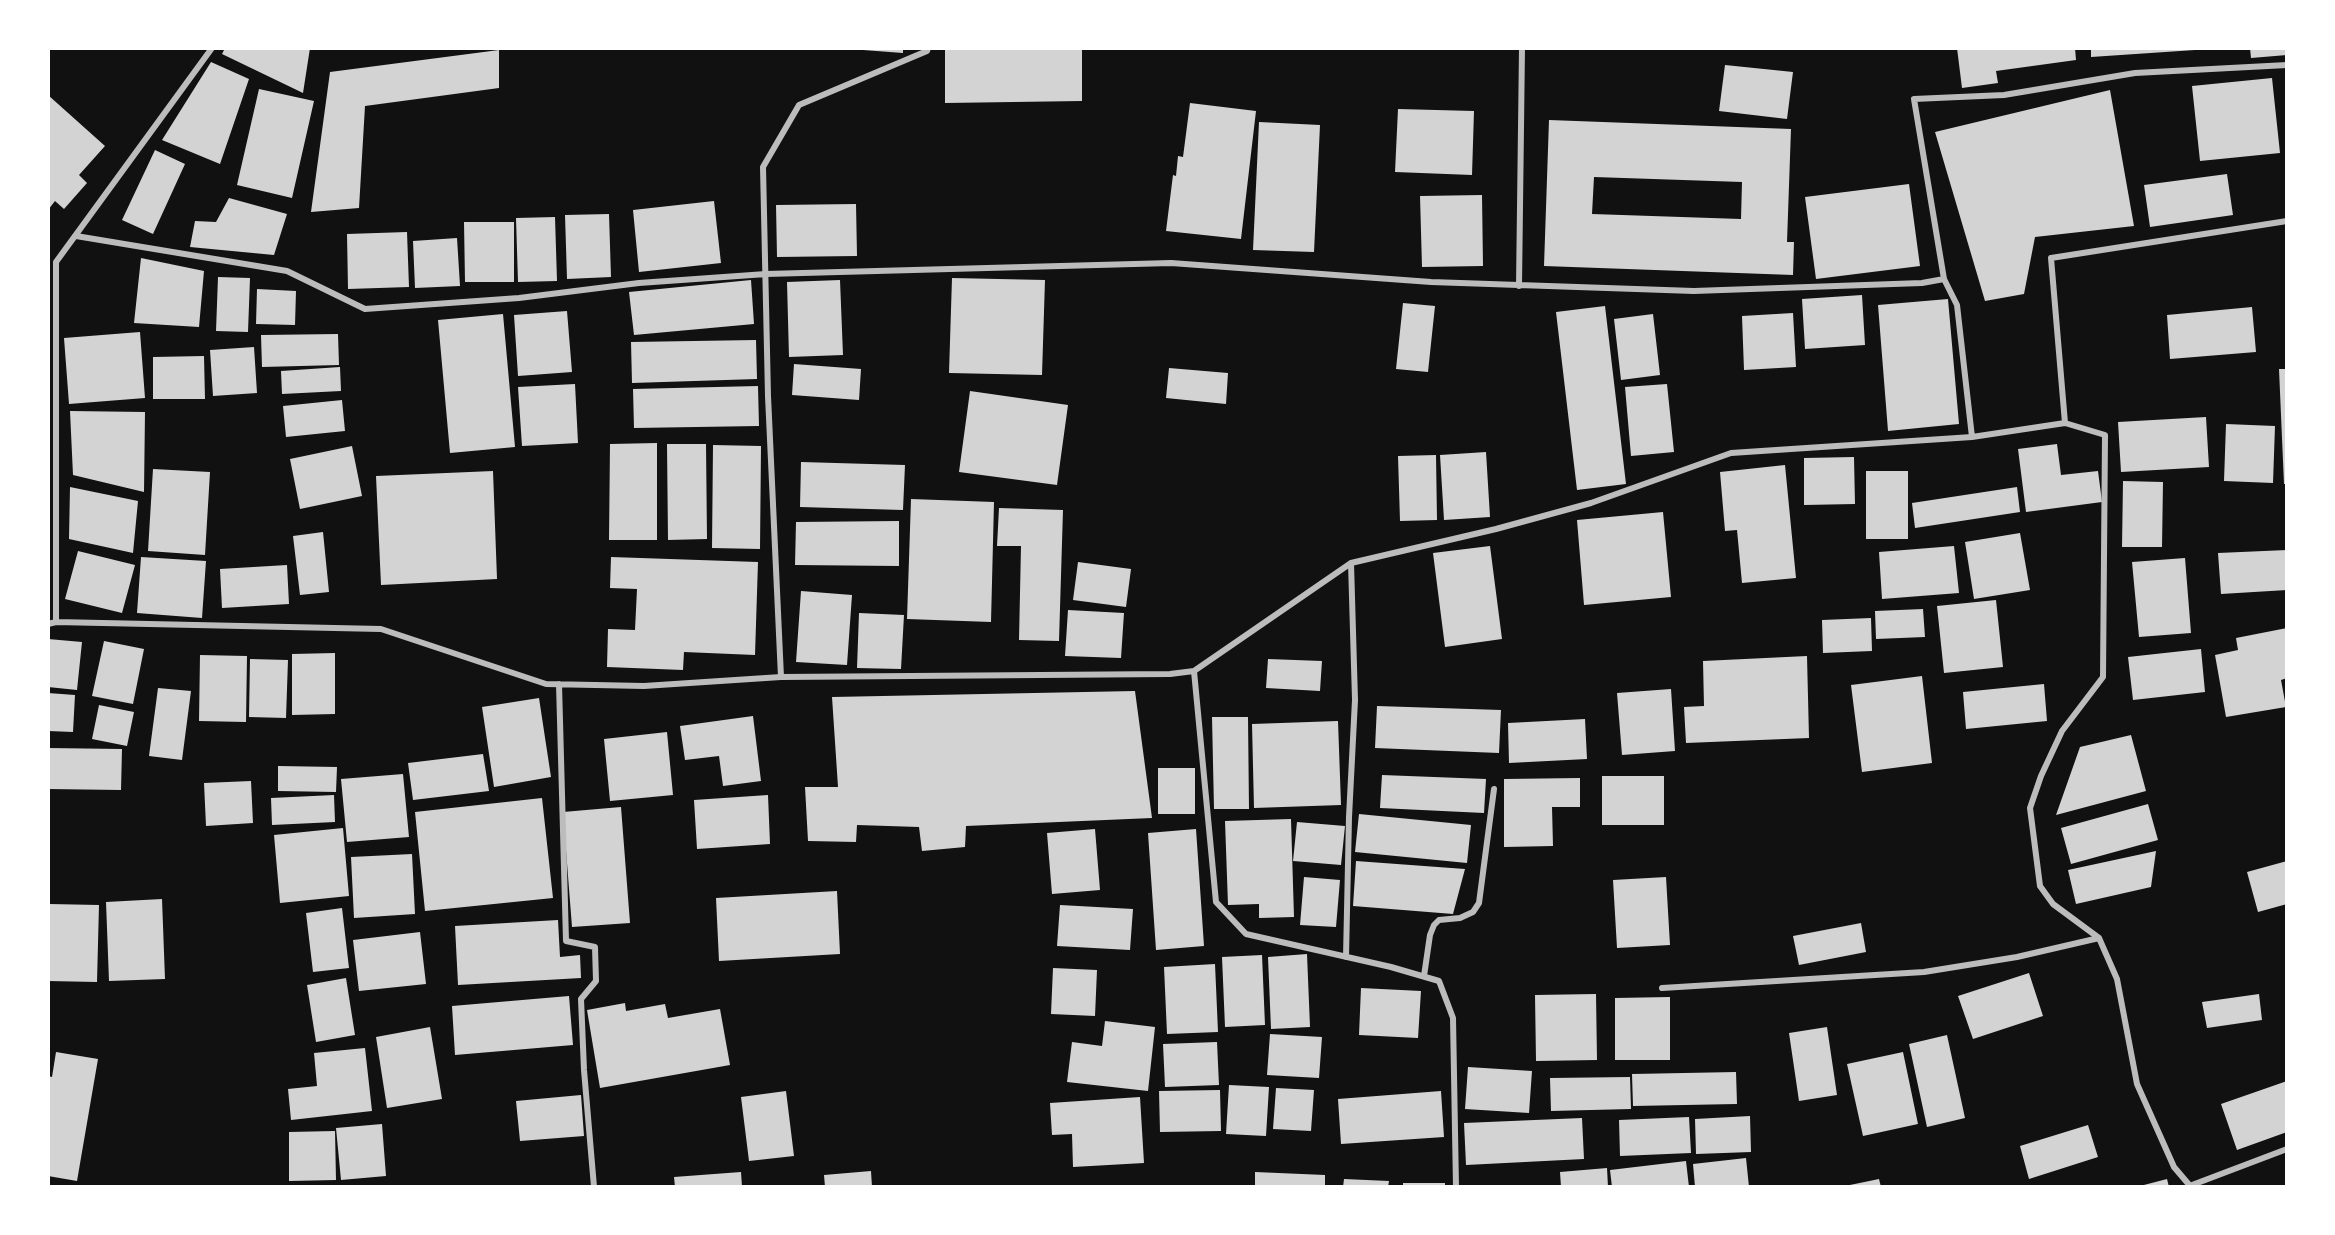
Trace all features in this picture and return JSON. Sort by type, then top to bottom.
[{"type":"street","points":[[56,622],[56,262],[212,48]]},
{"type":"street","points":[[781,677],[768,396],[763,167],[799,105],[927,51],[928,48]]},
{"type":"street","points":[[1519,286],[1522,48]]},
{"type":"street","points":[[1972,437],[1957,305],[1944,279],[1914,99],[2004,95],[2135,74],[2287,64]]},
{"type":"street","points":[[2065,423],[2051,258],[2287,221]]},
{"type":"street","points":[[76,236],[287,271],[365,309],[519,298],[639,283],[766,274],[1171,263],[1431,282],[1694,291],[1922,283],[1944,279]]},
{"type":"street","points":[[48,624],[56,622],[381,629],[546,684],[644,687],[781,677],[1170,674],[1194,671],[1350,563],[1496,529],[1591,503],[1731,453],[1972,437],[2065,423],[2105,435],[2103,677],[2062,730],[2041,776],[2030,808],[2040,886],[2053,904],[2099,938],[2118,979],[2137,1084],[2174,1167],[2192,1186],[2287,1149]]},
{"type":"street","points":[[1346,957],[1349,817],[1355,700],[1350,563]]},
{"type":"street","points":[[1194,671],[1216,902],[1246,934],[1439,981],[1453,1018],[1456,1187]]},
{"type":"street","points":[[558,684],[566,941],[595,947],[596,981],[581,999],[584,1070],[594,1187]]},
{"type":"street","points":[[1424,976],[1430,934],[1434,926],[1440,920],[1460,918],[1473,912],[1479,903],[1494,789]]},
{"type":"street","points":[[1662,988],[1924,972],[2017,957],[2099,938]]},
{"type":"building","points":[[225,48],[310,48],[303,93],[222,54]]},
{"type":"building","points":[[863,48],[903,48],[903,53],[863,50]]},
{"type":"building","points":[[945,48],[1082,48],[1082,101],[945,103]]},
{"type":"building","points":[[1957,48],[2075,48],[2076,60],[1996,71],[1998,83],[1962,88]]},
{"type":"building","points":[[2091,48],[2195,48],[2195,50],[2091,57]]},
{"type":"building","points":[[2250,48],[2287,48],[2287,55],[2251,58]]},
{"type":"building","points":[[499,50],[499,88],[365,106],[359,208],[311,212],[330,72]]},
{"type":"building","points":[[211,62],[249,79],[220,164],[162,140]]},
{"type":"building","points":[[1725,65],[1793,72],[1787,119],[1719,111]]},
{"type":"building","points":[[2272,78],[2280,153],[2200,161],[2192,86]]},
{"type":"building","points":[[259,89],[314,101],[292,198],[237,185]]},
{"type":"building","points":[[2110,90],[2134,226],[2035,237],[2024,294],[1985,301],[1935,132]]},
{"type":"building","points":[[48,95],[105,146],[79,175],[87,183],[64,209],[55,201],[48,210]]},
{"type":"building","points":[[1190,103],[1256,111],[1241,239],[1166,231],[1173,175],[1176,176],[1178,156],[1183,157]]},
{"type":"building","points":[[1398,109],[1474,111],[1472,175],[1395,172]]},
{"type":"building","points":[[1549,120],[1791,129],[1787,242],[1794,242],[1793,275],[1544,266]],"holes":[[[1594,177],[1742,182],[1741,219],[1592,214]]]},
{"type":"building","points":[[1259,122],[1320,125],[1314,252],[1253,250]]},
{"type":"building","points":[[155,150],[185,164],[153,234],[122,220]]},
{"type":"building","points":[[2227,174],[2233,215],[2150,227],[2144,185]]},
{"type":"building","points":[[1909,184],[1920,266],[1816,279],[1805,197]]},
{"type":"building","points":[[1482,195],[1483,266],[1422,267],[1420,196]]},
{"type":"building","points":[[229,198],[287,214],[274,255],[190,247],[195,221],[216,222]]},
{"type":"building","points":[[714,201],[721,263],[639,272],[633,210]]},
{"type":"building","points":[[856,204],[857,256],[777,257],[776,205]]},
{"type":"building","points":[[609,214],[611,277],[567,279],[565,215]]},
{"type":"building","points":[[555,217],[557,281],[518,282],[516,218]]},
{"type":"building","points":[[464,222],[514,222],[514,282],[465,282]]},
{"type":"building","points":[[407,232],[409,287],[348,289],[347,234]]},
{"type":"building","points":[[457,238],[460,286],[415,288],[413,241]]},
{"type":"building","points":[[141,258],[204,271],[199,327],[134,323]]},
{"type":"building","points":[[218,277],[250,278],[248,332],[216,331]]},
{"type":"building","points":[[952,278],[1045,280],[1042,375],[949,373]]},
{"type":"building","points":[[751,280],[754,324],[634,335],[629,292]]},
{"type":"building","points":[[840,280],[843,355],[789,357],[787,282]]},
{"type":"building","points":[[257,289],[296,291],[295,325],[256,324]]},
{"type":"building","points":[[1862,295],[1865,345],[1805,349],[1802,299]]},
{"type":"building","points":[[1948,299],[1959,424],[1888,431],[1878,305]]},
{"type":"building","points":[[1403,303],[1435,306],[1428,372],[1396,369]]},
{"type":"building","points":[[1605,306],[1626,484],[1577,490],[1556,312]]},
{"type":"building","points":[[2252,307],[2256,352],[2170,359],[2167,315]]},
{"type":"building","points":[[567,311],[572,372],[518,376],[514,315]]},
{"type":"building","points":[[1793,313],[1796,367],[1744,370],[1742,316]]},
{"type":"building","points":[[503,314],[515,447],[450,453],[438,320]]},
{"type":"building","points":[[1653,314],[1660,375],[1621,380],[1614,319]]},
{"type":"building","points":[[140,332],[145,398],[69,404],[64,338]]},
{"type":"building","points":[[338,334],[339,365],[262,367],[261,335]]},
{"type":"building","points":[[756,340],[757,379],[632,383],[631,342]]},
{"type":"building","points":[[254,347],[257,393],[213,396],[210,350]]},
{"type":"building","points":[[204,356],[205,399],[153,399],[153,357]]},
{"type":"building","points":[[794,364],[861,369],[859,400],[792,395]]},
{"type":"building","points":[[340,367],[341,391],[282,394],[281,371]]},
{"type":"building","points":[[1169,368],[1228,373],[1226,404],[1166,398]]},
{"type":"building","points":[[2279,369],[2287,369],[2287,484],[2284,484]]},
{"type":"building","points":[[575,384],[578,443],[522,446],[518,387]]},
{"type":"building","points":[[1667,384],[1674,452],[1631,456],[1625,387]]},
{"type":"building","points":[[758,386],[759,426],[634,428],[633,389]]},
{"type":"building","points":[[970,391],[1068,405],[1057,485],[959,472]]},
{"type":"building","points":[[342,400],[345,431],[286,437],[283,406]]},
{"type":"building","points":[[70,411],[145,412],[144,492],[73,475]]},
{"type":"building","points":[[2206,417],[2209,467],[2121,472],[2118,422]]},
{"type":"building","points":[[2226,424],[2275,426],[2273,483],[2224,481]]},
{"type":"building","points":[[657,443],[657,540],[609,540],[610,444]]},
{"type":"building","points":[[667,444],[706,444],[707,539],[668,540]]},
{"type":"building","points":[[2057,444],[2061,475],[2098,471],[2102,502],[2026,512],[2018,449]]},
{"type":"building","points":[[713,445],[761,446],[760,549],[712,548]]},
{"type":"building","points":[[352,446],[362,496],[300,509],[290,459]]},
{"type":"building","points":[[1486,452],[1490,517],[1444,520],[1440,455]]},
{"type":"building","points":[[1436,455],[1437,520],[1400,521],[1398,456]]},
{"type":"building","points":[[1854,457],[1855,504],[1804,505],[1804,458]]},
{"type":"building","points":[[801,462],[905,465],[903,510],[800,507]]},
{"type":"building","points":[[1785,465],[1796,578],[1742,583],[1737,530],[1725,531],[1720,472]]},
{"type":"building","points":[[153,469],[210,472],[205,555],[148,551]]},
{"type":"building","points":[[493,471],[497,579],[381,585],[376,476]]},
{"type":"building","points":[[1866,471],[1908,471],[1908,539],[1866,539]]},
{"type":"building","points":[[2123,481],[2163,482],[2162,547],[2122,547]]},
{"type":"building","points":[[70,487],[138,501],[133,553],[69,539]]},
{"type":"building","points":[[2017,487],[2020,512],[1915,528],[1912,503]]},
{"type":"building","points":[[911,499],[994,502],[991,622],[907,619]]},
{"type":"building","points":[[999,508],[1063,510],[1059,641],[1019,640],[1021,546],[997,546]]},
{"type":"building","points":[[1663,512],[1671,597],[1584,605],[1577,520]]},
{"type":"building","points":[[899,521],[899,566],[795,565],[796,522]]},
{"type":"building","points":[[323,532],[329,592],[300,595],[293,536]]},
{"type":"building","points":[[2020,533],[2030,590],[1974,599],[1965,542]]},
{"type":"building","points":[[1490,546],[1502,639],[1445,647],[1433,553]]},
{"type":"building","points":[[1954,546],[1959,593],[1882,599],[1879,552]]},
{"type":"building","points":[[2287,550],[2287,590],[2221,594],[2218,553]]},
{"type":"building","points":[[78,551],[135,565],[122,613],[65,599]]},
{"type":"building","points":[[141,557],[206,561],[202,618],[137,613]]},
{"type":"building","points":[[611,557],[758,562],[755,655],[684,652],[683,670],[607,667],[608,629],[635,630],[637,589],[610,588]]},
{"type":"building","points":[[2185,558],[2191,633],[2139,637],[2132,562]]},
{"type":"building","points":[[1078,562],[1131,569],[1126,607],[1073,600]]},
{"type":"building","points":[[287,565],[289,604],[222,608],[220,569]]},
{"type":"building","points":[[801,591],[852,595],[847,665],[796,662]]},
{"type":"building","points":[[1996,600],[2003,667],[1944,673],[1937,606]]},
{"type":"building","points":[[1923,609],[1925,637],[1876,639],[1875,611]]},
{"type":"building","points":[[1068,610],[1124,613],[1121,658],[1065,656]]},
{"type":"building","points":[[859,613],[904,615],[901,669],[857,668]]},
{"type":"building","points":[[1871,618],[1872,651],[1823,653],[1822,620]]},
{"type":"building","points":[[2287,628],[2287,678],[2281,680],[2286,707],[2226,717],[2215,655],[2238,650],[2236,638]]},
{"type":"building","points":[[48,639],[82,642],[77,690],[48,687]]},
{"type":"building","points":[[104,641],[144,649],[133,704],[92,696]]},
{"type":"building","points":[[2201,649],[2205,692],[2133,700],[2128,657]]},
{"type":"building","points":[[335,653],[335,714],[292,715],[292,654]]},
{"type":"building","points":[[200,655],[247,656],[246,722],[199,721]]},
{"type":"building","points":[[1807,656],[1809,738],[1686,743],[1684,707],[1704,706],[1703,661]]},
{"type":"building","points":[[250,659],[288,660],[286,718],[249,717]]},
{"type":"building","points":[[1268,659],[1322,661],[1320,691],[1266,688]]},
{"type":"building","points":[[1922,676],[1932,763],[1862,772],[1851,685]]},
{"type":"building","points":[[2044,684],[2047,721],[1966,729],[1963,692]]},
{"type":"building","points":[[158,688],[191,691],[182,760],[149,756]]},
{"type":"building","points":[[1671,689],[1675,751],[1622,755],[1617,693]]},
{"type":"building","points":[[1135,691],[1152,818],[966,826],[965,847],[922,851],[919,827],[857,825],[856,842],[808,841],[805,787],[838,787],[832,697]]},
{"type":"building","points":[[48,693],[75,695],[73,732],[48,731]]},
{"type":"building","points":[[539,698],[551,777],[494,787],[482,707]]},
{"type":"building","points":[[99,705],[134,712],[127,746],[92,739]]},
{"type":"building","points":[[1377,706],[1501,710],[1499,753],[1375,748]]},
{"type":"building","points":[[753,716],[761,781],[723,786],[719,756],[685,760],[680,726]]},
{"type":"building","points":[[1212,717],[1248,717],[1249,809],[1214,809]]},
{"type":"building","points":[[1585,719],[1587,759],[1509,763],[1508,723]]},
{"type":"building","points":[[1338,721],[1341,805],[1254,808],[1252,724]]},
{"type":"building","points":[[667,732],[673,795],[610,801],[604,739]]},
{"type":"building","points":[[2131,735],[2146,791],[2056,815],[2080,747]]},
{"type":"building","points":[[48,748],[122,749],[121,790],[48,789]]},
{"type":"building","points":[[483,754],[489,791],[413,800],[408,763]]},
{"type":"building","points":[[278,766],[337,767],[336,792],[278,791]]},
{"type":"building","points":[[1158,768],[1195,768],[1195,814],[1158,814]]},
{"type":"building","points":[[403,774],[409,837],[347,842],[341,779]]},
{"type":"building","points":[[1382,775],[1486,779],[1484,813],[1380,808]]},
{"type":"building","points":[[1602,776],[1664,776],[1664,825],[1602,825]]},
{"type":"building","points":[[1580,778],[1580,807],[1552,807],[1553,846],[1504,847],[1504,779]]},
{"type":"building","points":[[251,781],[253,823],[206,826],[204,783]]},
{"type":"building","points":[[334,795],[335,822],[272,825],[271,798]]},
{"type":"building","points":[[768,795],[770,844],[697,849],[694,800]]},
{"type":"building","points":[[542,798],[553,898],[425,911],[415,812]]},
{"type":"building","points":[[2148,804],[2158,840],[2071,864],[2061,828]]},
{"type":"building","points":[[621,807],[630,923],[572,927],[563,812]]},
{"type":"building","points":[[1359,814],[1471,825],[1467,863],[1355,852]]},
{"type":"building","points":[[1291,819],[1294,917],[1259,918],[1259,904],[1228,905],[1225,821]]},
{"type":"building","points":[[1297,822],[1345,826],[1341,865],[1293,861]]},
{"type":"building","points":[[343,828],[349,896],[280,903],[274,835]]},
{"type":"building","points":[[1095,829],[1100,890],[1052,894],[1047,833]]},
{"type":"building","points":[[1196,829],[1204,946],[1156,950],[1148,833]]},
{"type":"building","points":[[2156,851],[2151,887],[2076,904],[2068,870]]},
{"type":"building","points":[[412,854],[415,914],[354,918],[351,857]]},
{"type":"building","points":[[1356,861],[1465,869],[1453,914],[1353,906]]},
{"type":"building","points":[[2287,861],[2287,904],[2258,912],[2247,872]]},
{"type":"building","points":[[1304,877],[1340,880],[1336,927],[1300,925]]},
{"type":"building","points":[[1666,877],[1670,945],[1617,948],[1613,880]]},
{"type":"building","points":[[837,891],[840,954],[719,961],[716,898]]},
{"type":"building","points":[[162,899],[165,979],[109,981],[106,902]]},
{"type":"building","points":[[49,904],[99,905],[97,982],[48,981]]},
{"type":"building","points":[[1060,905],[1133,909],[1130,950],[1057,946]]},
{"type":"building","points":[[342,908],[349,968],[313,972],[306,913]]},
{"type":"building","points":[[558,920],[560,957],[580,955],[581,978],[458,985],[455,926]]},
{"type":"building","points":[[1861,923],[1866,952],[1799,965],[1793,936]]},
{"type":"building","points":[[420,932],[426,984],[359,991],[353,940]]},
{"type":"building","points":[[1307,954],[1310,1027],[1271,1029],[1268,957]]},
{"type":"building","points":[[1262,955],[1265,1025],[1225,1027],[1222,957]]},
{"type":"building","points":[[1215,964],[1218,1032],[1167,1034],[1164,967]]},
{"type":"building","points":[[1053,968],[1097,970],[1095,1016],[1051,1014]]},
{"type":"building","points":[[2029,973],[2043,1016],[1973,1039],[1958,996]]},
{"type":"building","points":[[346,978],[355,1035],[316,1042],[307,985]]},
{"type":"building","points":[[1361,988],[1421,991],[1418,1038],[1359,1035]]},
{"type":"building","points":[[1596,994],[1597,1060],[1536,1061],[1535,995]]},
{"type":"building","points":[[2259,994],[2262,1020],[2207,1028],[2202,1002]]},
{"type":"building","points":[[569,996],[573,1045],[455,1055],[452,1006]]},
{"type":"building","points":[[1670,997],[1670,1060],[1615,1060],[1615,998]]},
{"type":"building","points":[[625,1003],[626,1011],[665,1004],[668,1018],[720,1009],[730,1065],[600,1088],[587,1010]]},
{"type":"building","points":[[1105,1021],[1155,1027],[1148,1091],[1067,1082],[1072,1042],[1102,1046]]},
{"type":"building","points":[[430,1027],[442,1099],[387,1108],[376,1037]]},
{"type":"building","points":[[1827,1027],[1837,1095],[1799,1101],[1789,1033]]},
{"type":"building","points":[[1270,1034],[1322,1037],[1319,1078],[1267,1075]]},
{"type":"building","points":[[1947,1035],[1965,1118],[1927,1127],[1909,1044]]},
{"type":"building","points":[[1217,1042],[1219,1085],[1165,1087],[1163,1044]]},
{"type":"building","points":[[365,1048],[372,1111],[291,1120],[288,1089],[317,1086],[314,1053]]},
{"type":"building","points":[[56,1052],[98,1059],[77,1181],[48,1176],[48,1076],[52,1077]]},
{"type":"building","points":[[1903,1052],[1918,1124],[1863,1136],[1847,1064]]},
{"type":"building","points":[[1468,1067],[1532,1071],[1529,1113],[1465,1109]]},
{"type":"building","points":[[1736,1072],[1737,1104],[1633,1106],[1632,1074]]},
{"type":"building","points":[[1630,1077],[1631,1109],[1551,1111],[1550,1078]]},
{"type":"building","points":[[2287,1081],[2287,1132],[2237,1150],[2221,1104]]},
{"type":"building","points":[[1229,1085],[1269,1087],[1266,1136],[1226,1134]]},
{"type":"building","points":[[1276,1088],[1314,1090],[1311,1131],[1273,1129]]},
{"type":"building","points":[[1220,1090],[1221,1131],[1160,1132],[1159,1091]]},
{"type":"building","points":[[786,1091],[794,1156],[749,1161],[741,1097]]},
{"type":"building","points":[[1441,1091],[1444,1137],[1341,1144],[1338,1099]]},
{"type":"building","points":[[581,1095],[584,1136],[520,1141],[516,1101]]},
{"type":"building","points":[[1140,1097],[1144,1163],[1073,1167],[1072,1134],[1052,1135],[1050,1103]]},
{"type":"building","points":[[1750,1116],[1751,1152],[1696,1154],[1695,1119]]},
{"type":"building","points":[[1689,1117],[1691,1153],[1620,1156],[1619,1120]]},
{"type":"building","points":[[1582,1118],[1584,1159],[1466,1165],[1464,1123]]},
{"type":"building","points":[[382,1124],[386,1176],[341,1180],[336,1128]]},
{"type":"building","points":[[2088,1125],[2098,1157],[2029,1179],[2020,1146]]},
{"type":"building","points":[[335,1131],[336,1180],[289,1181],[289,1132]]},
{"type":"building","points":[[1746,1158],[1749,1187],[1695,1187],[1693,1164]]},
{"type":"building","points":[[1686,1161],[1689,1187],[1612,1187],[1610,1170]]},
{"type":"building","points":[[1607,1168],[1608,1187],[1561,1187],[1560,1172]]},
{"type":"building","points":[[871,1171],[872,1187],[825,1187],[824,1175]]},
{"type":"building","points":[[741,1172],[742,1187],[675,1187],[674,1177]]},
{"type":"building","points":[[1255,1172],[1325,1175],[1325,1187],[1255,1187]]},
{"type":"building","points":[[1344,1179],[1389,1181],[1388,1187],[1343,1187]]},
{"type":"building","points":[[1879,1179],[1881,1187],[1845,1187],[1845,1186]]},
{"type":"building","points":[[2167,1179],[2169,1187],[2140,1187],[2140,1186]]},
{"type":"building","points":[[1403,1183],[1445,1183],[1445,1187],[1403,1187]]}]
